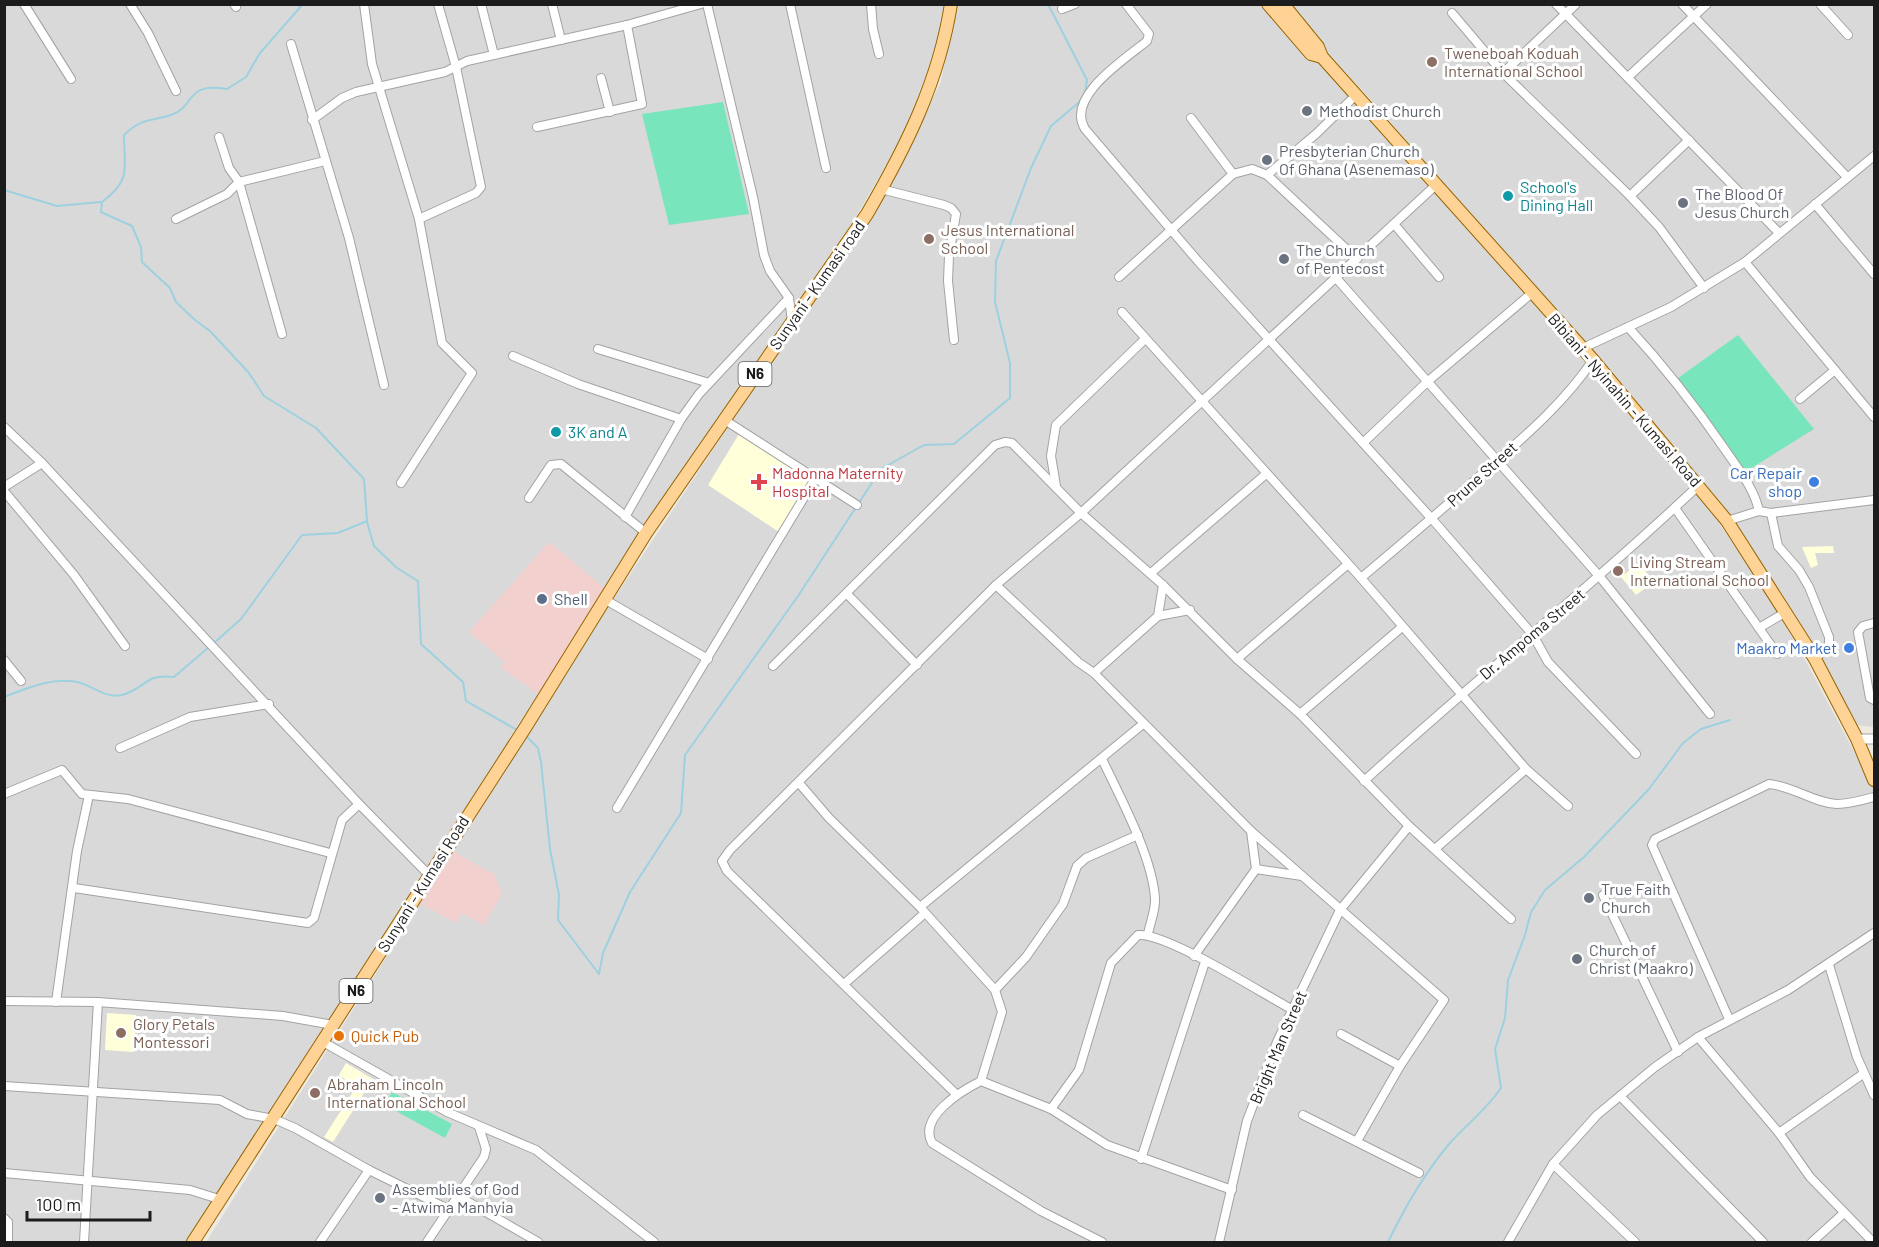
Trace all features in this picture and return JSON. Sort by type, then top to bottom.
[{"type":"main road","name":"Sunyani - Kumasi road","points":[[517,739],[646,533],[881,189],[909,139],[928,92],[940,59],[951,4]]},
{"type":"main road","name":"Bibiani - Nyinahin - Kumasi Road","points":[[1268,4],[1311,54],[1322,57]]},
{"type":"main road","name":"Bibiani - Nyinahin - Kumasi Road","points":[[1282,4],[1318,47],[1322,57],[1593,360],[1727,521],[1815,659],[1857,739],[1875,780]]},
{"type":"main road","name":"Sunyani - Kumasi Road","points":[[193,1242],[517,739]]},
{"type":"street","points":[[24,4],[71,79]]},
{"type":"street","points":[[130,4],[148,33],[176,91]]},
{"type":"street","points":[[364,4],[372,64],[419,219],[442,343],[472,373],[401,483]]},
{"type":"street","points":[[419,219],[476,193],[481,188],[456,67],[438,4]]},
{"type":"street","points":[[481,4],[494,55]]},
{"type":"street","points":[[552,4],[561,40]]},
{"type":"street","points":[[312,120],[342,98],[378,87],[445,72],[467,61],[627,25],[701,4]]},
{"type":"street","points":[[707,4],[753,196],[764,255],[770,271],[789,298],[792,321]]},
{"type":"street","points":[[790,4],[826,168]]},
{"type":"street","points":[[871,4],[873,30],[879,54]]},
{"type":"street","points":[[1062,9],[1075,4]]},
{"type":"street","points":[[1126,4],[1149,34],[1147,41],[1100,80],[1079,111],[1079,119],[1172,231],[1432,519],[1533,635],[1548,662],[1636,753]]},
{"type":"street","points":[[1556,4],[1779,233]]},
{"type":"street","points":[[1503,73],[1576,4]]},
{"type":"street","points":[[1682,4],[1847,177]]},
{"type":"street","points":[[1628,77],[1707,4]]},
{"type":"street","points":[[1820,4],[1848,35]]},
{"type":"street","points":[[1452,13],[1503,73],[1659,227],[1704,288]]},
{"type":"street","points":[[537,127],[573,117],[610,112],[642,104],[627,25]]},
{"type":"street","points":[[291,44],[349,238],[384,385]]},
{"type":"street","points":[[602,78],[610,112]]},
{"type":"street","points":[[1267,175],[1316,134],[1356,95]]},
{"type":"street","points":[[1191,118],[1233,174]]},
{"type":"street","points":[[219,137],[229,168],[239,182],[282,334]]},
{"type":"street","points":[[1630,196],[1689,140]]},
{"type":"street","points":[[1582,348],[1704,288],[1745,262],[1875,156]]},
{"type":"street","points":[[176,219],[227,194],[239,182],[325,161]]},
{"type":"street","points":[[1119,277],[1233,174],[1252,169],[1267,175],[1357,259]]},
{"type":"street","points":[[956,1093],[727,871],[722,861],[730,850],[996,585],[1081,513],[1437,184]]},
{"type":"street","points":[[881,189],[944,205],[956,214],[948,256],[954,340]]},
{"type":"street","points":[[1815,204],[1875,274]]},
{"type":"street","points":[[1394,224],[1439,277]]},
{"type":"street","points":[[1745,262],[1875,417]]},
{"type":"street","points":[[1336,279],[1499,460],[1600,578],[1710,714]]},
{"type":"street","points":[[1363,443],[1427,382],[1532,293]]},
{"type":"street","points":[[625,517],[681,419],[709,383],[744,349],[789,298]]},
{"type":"street","points":[[1122,312],[1361,578],[1527,769],[1568,806]]},
{"type":"street","points":[[1628,327],[1707,422],[1749,485],[1759,511]]},
{"type":"street","points":[[1056,486],[1051,456],[1056,425],[1145,339]]},
{"type":"street","points":[[598,349],[709,383]]},
{"type":"street","points":[[513,356],[578,384],[681,419]]},
{"type":"street","name":"Prune Street","points":[[1361,578],[1499,460],[1577,383],[1593,360]]},
{"type":"street","points":[[1800,399],[1835,370]]},
{"type":"street","points":[[723,419],[856,505]]},
{"type":"street","points":[[4,427],[42,463],[269,704],[359,804],[429,874]]},
{"type":"street","points":[[773,666],[995,445],[1005,442],[1012,443],[1081,513],[1151,573],[1237,659],[1300,714],[1409,826],[1511,919]]},
{"type":"street","points":[[42,463],[4,489],[74,575],[125,646]]},
{"type":"street","points":[[529,498],[551,465],[558,463],[567,467],[646,533]]},
{"type":"street","points":[[1151,573],[1266,474]]},
{"type":"street","points":[[616,808],[815,479]]},
{"type":"street","name":"Dr. Ampoma Street","points":[[1364,782],[1461,693],[1600,578],[1699,485]]},
{"type":"street","points":[[1727,521],[1759,511],[1771,513],[1875,500]]},
{"type":"street","points":[[1675,508],[1777,654]]},
{"type":"street","points":[[1771,513],[1778,546],[1799,570],[1809,587],[1829,637],[1829,645],[1815,659]]},
{"type":"street","points":[[1237,659],[1347,565]]},
{"type":"street","points":[[996,585],[1078,662],[1094,673],[1251,831],[1444,1000],[1400,1066],[1357,1141]]},
{"type":"street","points":[[1158,616],[1163,585]]},
{"type":"street","points":[[847,594],[917,665]]},
{"type":"street","points":[[604,599],[708,659]]},
{"type":"street","points":[[1094,673],[1158,616],[1190,610]]},
{"type":"street","points":[[1758,627],[1786,612]]},
{"type":"street","points":[[1875,623],[1863,627],[1858,632],[1870,698],[1875,700]]},
{"type":"street","points":[[1300,714],[1402,627]]},
{"type":"street","points":[[4,660],[21,681]]},
{"type":"street","points":[[120,748],[190,717],[269,704]]},
{"type":"street","points":[[844,984],[922,910],[1143,724]]},
{"type":"street","points":[[1857,739],[1875,739]]},
{"type":"street","points":[[1102,759],[1138,835],[1155,898],[1148,934]]},
{"type":"street","points":[[1435,849],[1527,769]]},
{"type":"street","points":[[4,794],[62,770],[77,790],[89,795],[128,799],[330,853]]},
{"type":"street","points":[[799,783],[829,818],[922,910],[995,990],[1002,1012],[981,1081],[956,1093],[929,1125],[927,1135],[932,1143],[1041,1211],[1102,1242]]},
{"type":"street","points":[[1729,1019],[1652,845],[1655,839],[1769,784],[1786,785],[1827,802],[1838,804],[1875,798]]},
{"type":"street","points":[[56,1002],[74,888],[77,851],[89,795]]},
{"type":"street","points":[[74,888],[308,923],[314,918],[330,853],[342,820],[359,804]]},
{"type":"street","name":"Bright Man Street","points":[[1219,1242],[1247,1121],[1263,1074],[1340,910],[1409,826]]},
{"type":"street","points":[[1194,956],[1256,869],[1251,831]]},
{"type":"street","points":[[995,990],[1026,957],[1063,904],[1077,866],[1086,858],[1138,835]]},
{"type":"street","points":[[1256,869],[1302,876]]},
{"type":"street","points":[[1603,895],[1678,1052]]},
{"type":"street","points":[[1508,1242],[1553,1164],[1597,1115],[1698,1037],[1788,990],[1875,933]]},
{"type":"street","points":[[1051,1109],[1078,1070],[1111,963],[1138,935],[1148,934],[1194,956],[1293,1010]]},
{"type":"street","points":[[1141,1159],[1205,962]]},
{"type":"street","points":[[1829,964],[1863,1074],[1875,1095]]},
{"type":"street","points":[[4,1001],[98,1002],[283,1016],[333,1025]]},
{"type":"street","points":[[84,1242],[98,1002]]},
{"type":"street","points":[[1341,1034],[1400,1066]]},
{"type":"street","points":[[1698,1037],[1779,1133],[1810,1176],[1873,1242]]},
{"type":"street","points":[[323,1042],[478,1127],[536,1150],[654,1242]]},
{"type":"street","points":[[1779,1133],[1863,1074]]},
{"type":"street","points":[[981,1081],[1051,1109],[1107,1145],[1232,1190]]},
{"type":"street","points":[[4,1086],[220,1100],[247,1114],[274,1119],[448,1209]]},
{"type":"street","points":[[1620,1096],[1763,1242]]},
{"type":"street","points":[[1303,1115],[1419,1173]]},
{"type":"street","points":[[427,1242],[484,1157],[486,1149],[478,1127]]},
{"type":"street","points":[[1553,1164],[1635,1242]]},
{"type":"street","points":[[321,1242],[369,1170]]},
{"type":"street","points":[[4,1173],[87,1178],[190,1190],[222,1200]]},
{"type":"street","points":[[458,1196],[538,1242]]},
{"type":"street","points":[[1812,1242],[1844,1213]]},
{"type":"street","points":[[4,1218],[8,1222],[8,1242]]},
{"type":"shaded area","points":[[5,5],[945,5],[930,74],[907,129],[836,251],[765,351],[619,569],[313,1044],[191,1242],[5,1242]]},
{"type":"shaded area","points":[[956,5],[1269,5],[1640,422],[1715,517],[1785,622],[1874,789],[1874,1242],[206,1242],[589,636],[750,394],[850,250],[920,126],[941,81]]},
{"type":"shaded area","points":[[1283,5],[1874,5],[1874,727],[1854,725],[1807,634],[1756,556],[1631,394],[1566,324],[1371,100]]},
{"type":"shaded area","name":"Madonna Maternity Hospital","points":[[739,434],[810,479],[779,532],[708,485]]},
{"type":"shaded area","points":[[549,542],[606,589],[538,694],[500,667],[505,662],[469,632]]},
{"type":"shaded area","points":[[1833,546],[1834,553],[1815,553],[1818,565],[1811,568],[1802,547]]},
{"type":"shaded area","points":[[1639,563],[1654,582],[1636,595],[1621,577]]},
{"type":"shaded area","points":[[454,852],[494,874],[502,894],[484,925],[462,913],[456,923],[421,904]]},
{"type":"shaded area","name":"Glory Petals Montessori","points":[[107,1013],[136,1015],[134,1052],[105,1050]]},
{"type":"shaded area","points":[[346,1063],[373,1079],[333,1142],[324,1137],[356,1087],[339,1075]]},
{"type":"green space","points":[[723,102],[749,214],[669,225],[642,114]]},
{"type":"green space","points":[[1738,335],[1814,429],[1742,474],[1674,381]]},
{"type":"green space","points":[[392,1092],[452,1124],[445,1138],[385,1105]]},
{"type":"waterway","points":[[214,643],[241,619],[302,535],[338,533],[367,521],[364,479],[316,428],[264,396],[249,373],[210,331],[176,302],[170,288],[142,262],[141,247],[132,226],[101,212],[102,202],[112,194],[122,180],[125,165],[124,135],[142,123],[179,111],[197,92],[213,88],[227,89],[246,77],[260,53],[303,4]]},
{"type":"waterway","points":[[1048,4],[1087,80],[1085,94]]},
{"type":"waterway","points":[[599,974],[603,953],[630,892],[681,813],[685,755],[798,596],[881,469],[924,445],[954,444],[1010,398],[1010,363],[995,302],[996,261],[1031,168],[1051,126],[1083,99]]},
{"type":"waterway","points":[[4,190],[57,206],[101,202]]},
{"type":"waterway","points":[[367,522],[374,546],[397,568],[418,581],[421,644],[463,682],[466,701],[517,730]]},
{"type":"waterway","points":[[4,697],[40,684],[58,681],[77,682],[110,695],[122,695],[151,679],[164,676],[174,677],[209,647]]},
{"type":"waterway","points":[[1388,1242],[1432,1166],[1501,1088],[1495,1049],[1505,1018],[1508,980],[1531,912],[1545,890],[1584,857],[1649,789],[1683,743],[1701,729],[1730,720]]},
{"type":"waterway","points":[[525,735],[538,748],[541,762],[550,849],[559,895],[558,920],[599,974]]},
{"type":"place","name":"Tweneboah Koduah International School","points":[[1432,62]]},
{"type":"place","name":"Methodist Church","points":[[1307,111]]},
{"type":"place","name":"Presbyterian Church Of Ghana (Asenemaso)","points":[[1267,160]]},
{"type":"place","name":"School's Dining Hall","points":[[1508,196]]},
{"type":"place","name":"The Blood Of Jesus Church","points":[[1683,203]]},
{"type":"place","name":"Jesus International School","points":[[929,239]]},
{"type":"place","name":"The Church of Pentecost","points":[[1284,259]]},
{"type":"place","name":"3K and A","points":[[556,432]]},
{"type":"place","name":"Madonna Maternity Hospital","points":[[759,482]]},
{"type":"place","name":"Car Repair shop","points":[[1814,482]]},
{"type":"place","name":"Living Stream International School","points":[[1618,571]]},
{"type":"place","name":"Shell","points":[[542,599]]},
{"type":"place","name":"Maakro Market","points":[[1849,648]]},
{"type":"place","name":"True Faith Church","points":[[1589,898]]},
{"type":"place","name":"Church of Christ (Maakro)","points":[[1577,959]]},
{"type":"place","name":"Glory Petals Montessori","points":[[121,1033]]},
{"type":"place","name":"Quick Pub","points":[[339,1036]]},
{"type":"place","name":"Abraham Lincoln International School","points":[[315,1093]]},
{"type":"place","name":"Assemblies of God - Atwima Manhyia","points":[[380,1198]]}]
